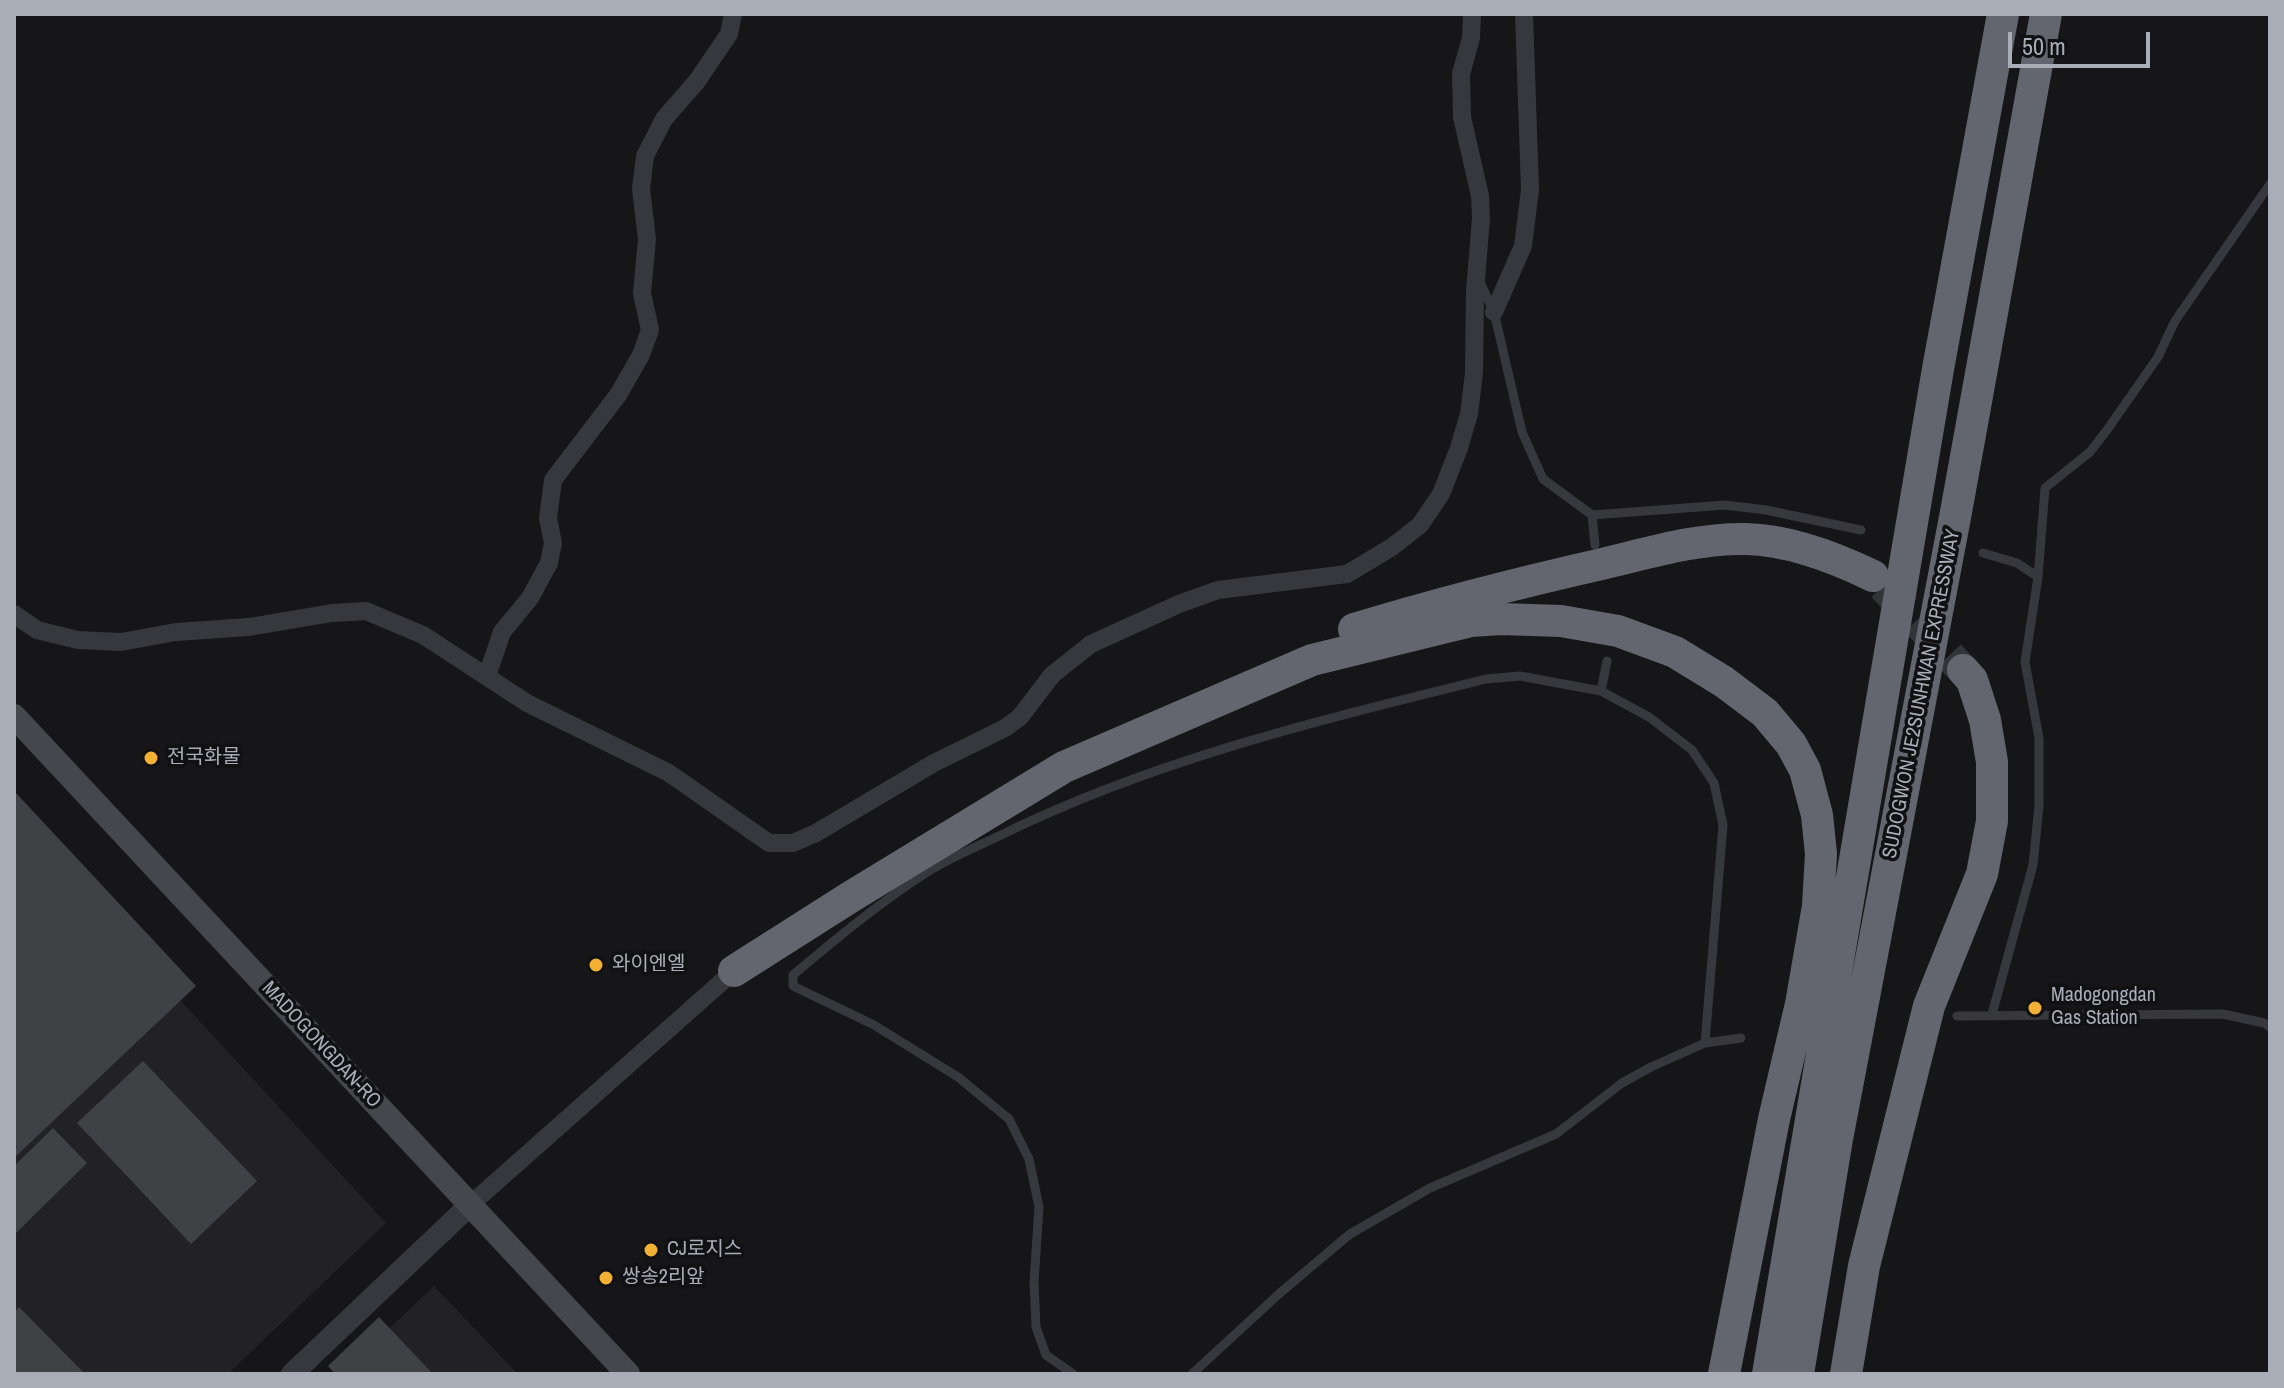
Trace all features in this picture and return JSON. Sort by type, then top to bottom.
[{"type":"highway","name":"SUDOGWON JE2SUNHWAN EXPRESSWAY","points":[[1768,1374],[1938,369],[2003,14]]},
{"type":"highway","name":"SUDOGWON JE2SUNHWAN EXPRESSWAY","points":[[1798,1374],[1837,1139],[1956,512],[2046,14]]},
{"type":"highway","points":[[734,971],[844,880],[1049,755],[1292,648],[1462,597],[1701,541],[1748,539],[1797,547],[1835,558],[1873,576]]},
{"type":"highway","points":[[734,971],[1064,767],[1312,660],[1471,621],[1501,619],[1561,621],[1618,631],[1675,652],[1724,682],[1765,713],[1791,744],[1805,770],[1817,815],[1821,854],[1818,906],[1801,1004],[1774,1119],[1724,1374]]},
{"type":"highway","points":[[1846,1374],[1864,1266],[1929,1006],[1982,874],[1992,821],[1992,762],[1985,720],[1972,680],[1963,670]]},
{"type":"main road","name":"MADOGONGDAN-RO","points":[[18,727],[628,1374]]},
{"type":"street","points":[[487,676],[502,632],[530,598],[549,563],[553,543],[548,518],[553,480],[618,395],[641,355],[650,330],[642,293],[647,239],[641,189],[645,156],[664,119],[697,81],[729,34],[733,14]]},
{"type":"street","points":[[14,614],[37,630],[78,640],[121,642],[176,632],[249,627],[332,613],[366,611],[423,635],[527,703],[669,773],[769,843],[793,843],[816,833],[934,763],[1005,728],[1020,717],[1052,675],[1091,644],[1218,590],[1347,574],[1392,547],[1420,525],[1441,494],[1469,414],[1474,373],[1476,274],[1481,218],[1480,196],[1462,117],[1461,74],[1471,38],[1472,14]]},
{"type":"street","points":[[1494,312],[1523,246],[1530,190],[1524,14]]},
{"type":"street","points":[[292,1374],[470,1205],[734,971]]},
{"type":"lane","points":[[1992,1014],[2033,865],[2039,806],[2039,738],[2025,662],[2038,577],[2045,488],[2090,452],[2107,430],[2158,357],[2175,321],[2270,184]]},
{"type":"lane","points":[[1476,274],[1494,312],[1522,432],[1543,479],[1592,515],[1725,505],[1766,510],[1861,530]]},
{"type":"lane","points":[[1592,515],[1595,545]]},
{"type":"lane","points":[[1983,553],[2017,563],[2038,577]]},
{"type":"lane","points":[[1601,691],[1607,661]]},
{"type":"lane","points":[[1073,1374],[1046,1355],[1036,1327],[1034,1282],[1039,1207],[1029,1159],[1009,1119],[958,1077],[874,1025],[793,986],[793,975],[870,911],[931,870],[1059,806],[1227,746],[1486,679],[1520,676],[1601,691],[1649,717],[1692,750],[1714,783],[1723,825],[1705,1043]]},
{"type":"lane","points":[[1957,1016],[2223,1014],[2270,1027]]},
{"type":"lane","points":[[1192,1374],[1350,1234],[1430,1188],[1556,1134],[1622,1083],[1705,1043],[1741,1038]]},
{"type":"shaded area","points":[[14,820],[386,1223],[228,1374],[14,1374]]},
{"type":"shaded area","points":[[434,1286],[518,1374],[341,1374]]},
{"type":"building","points":[[16,793],[196,986],[14,1158],[14,795]]},
{"type":"building","points":[[143,1061],[257,1181],[191,1244],[77,1123]]},
{"type":"building","points":[[53,1128],[87,1163],[14,1235],[14,1166]]},
{"type":"building","points":[[19,1307],[85,1374],[14,1374],[14,1312]]},
{"type":"building","points":[[379,1317],[433,1374],[335,1374],[328,1366]]},
{"type":"tunnel","points":[[1883,586],[1963,670]]},
{"type":"place","name":"전국화물","points":[[151,758]]},
{"type":"place","name":"와이엔엘","points":[[596,965]]},
{"type":"place","name":"Madogongdan Gas Station","points":[[2035,1008]]},
{"type":"place","name":"CJ로지스","points":[[651,1250]]},
{"type":"place","name":"쌍송2리앞","points":[[606,1278]]}]
